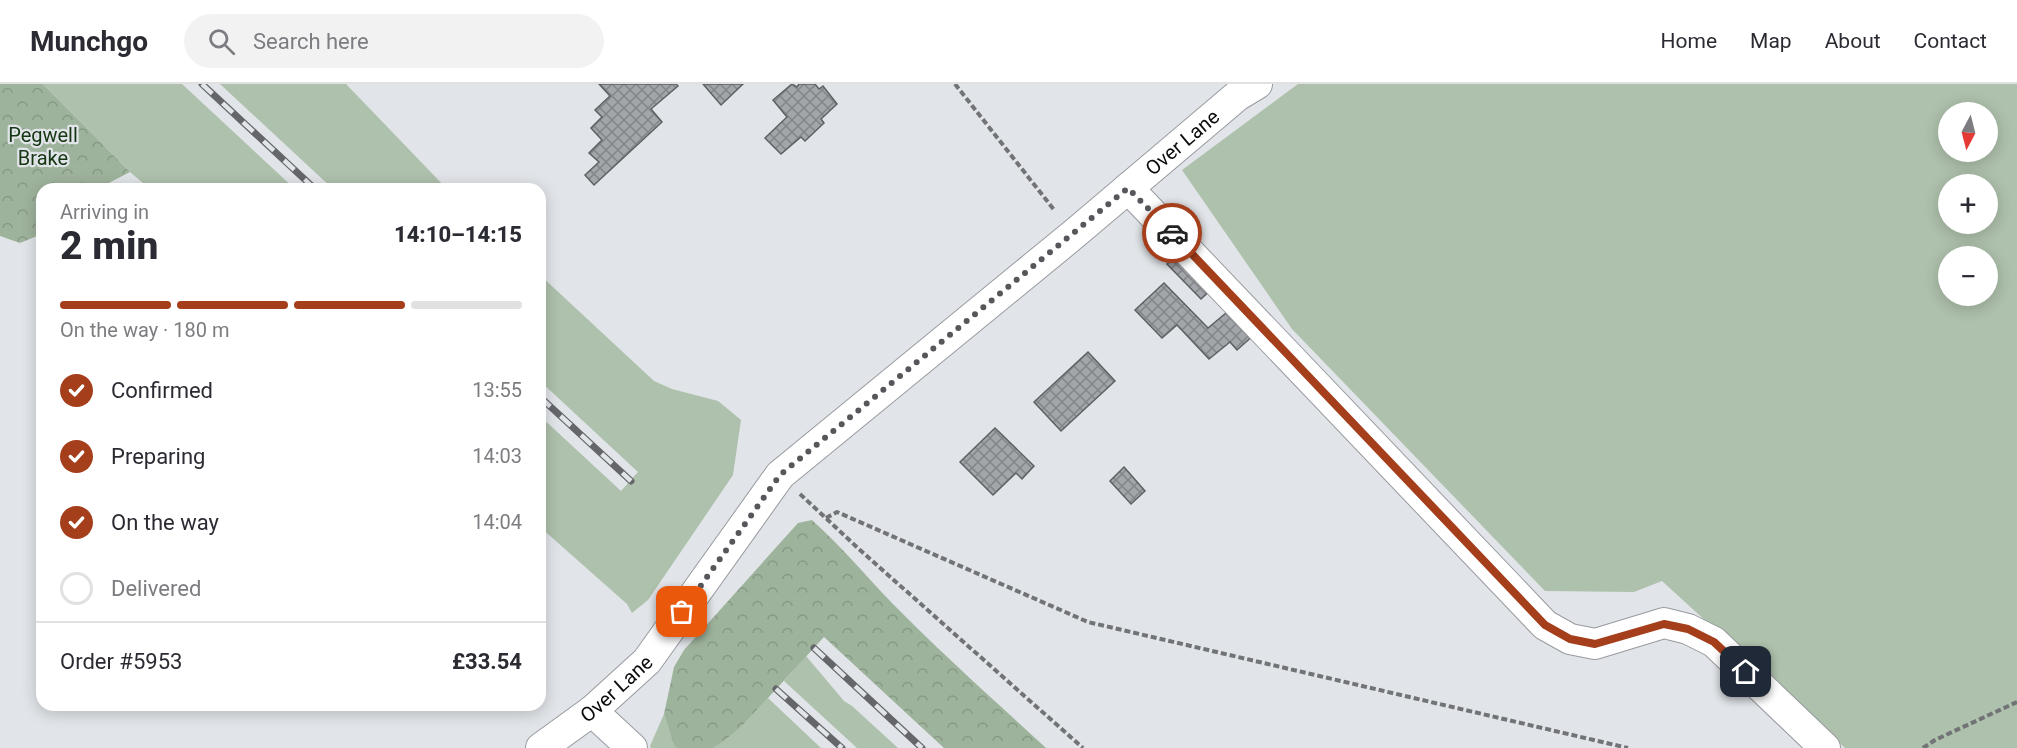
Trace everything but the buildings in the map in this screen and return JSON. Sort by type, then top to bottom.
[{"type":"street","name":"Over Lane","points":[[541,748],[592,711],[647,661],[780,475],[1074,234],[1237,96],[1257,84]]},
{"type":"street","points":[[1128,188],[1545,625],[1570,639],[1595,644],[1664,624],[1688,629],[1714,642],[1825,748]]},
{"type":"street","points":[[592,711],[632,748]]},
{"type":"path","points":[[955,84],[1074,234]]},
{"type":"path","points":[[1083,748],[826,518],[837,512],[1088,622],[1628,748]]},
{"type":"path","points":[[1923,748],[1935,740],[2017,702]]},
{"type":"green space","name":"Pegwell Brake","points":[[0,84],[43,84],[130,172],[109,183],[36,183],[36,236],[20,243],[0,236]]},
{"type":"green space","points":[[43,84],[182,84],[289,183],[143,183]]},
{"type":"green space","points":[[220,84],[346,84],[441,183],[327,183]]},
{"type":"green space","points":[[1298,84],[2017,84],[2017,748],[1845,748],[1662,581],[1634,592],[1545,591],[1292,329],[1182,170]]},
{"type":"green space","points":[[546,281],[654,381],[672,389],[718,401],[741,420],[733,475],[648,600],[632,613],[627,604],[546,532],[546,422],[621,491],[638,472],[546,387]]},
{"type":"green space","points":[[812,520],[911,622],[1046,748],[944,748],[824,637],[744,724],[725,740],[713,748],[677,748],[674,746],[664,714],[674,667],[684,650],[798,523]]},
{"type":"green space","points":[[806,656],[844,701],[898,748],[857,748],[784,681]]},
{"type":"green space","points":[[768,698],[821,748],[713,748],[744,724]]},
{"type":"green space","points":[[664,714],[674,746],[677,748],[651,748],[650,746]]},
{"type":"railway","points":[[202,84],[309,183]]},
{"type":"railway","points":[[546,403],[631,481]]},
{"type":"railway","points":[[814,648],[922,748]]},
{"type":"railway","points":[[776,689],[842,748]]},
{"type":"way so far","points":[[682,612],[780,475],[1128,188],[1172,233]]},
{"type":"route","points":[[1172,233],[1545,625],[1570,639],[1595,644],[1664,624],[1688,629],[1714,642],[1746,672]]}]
